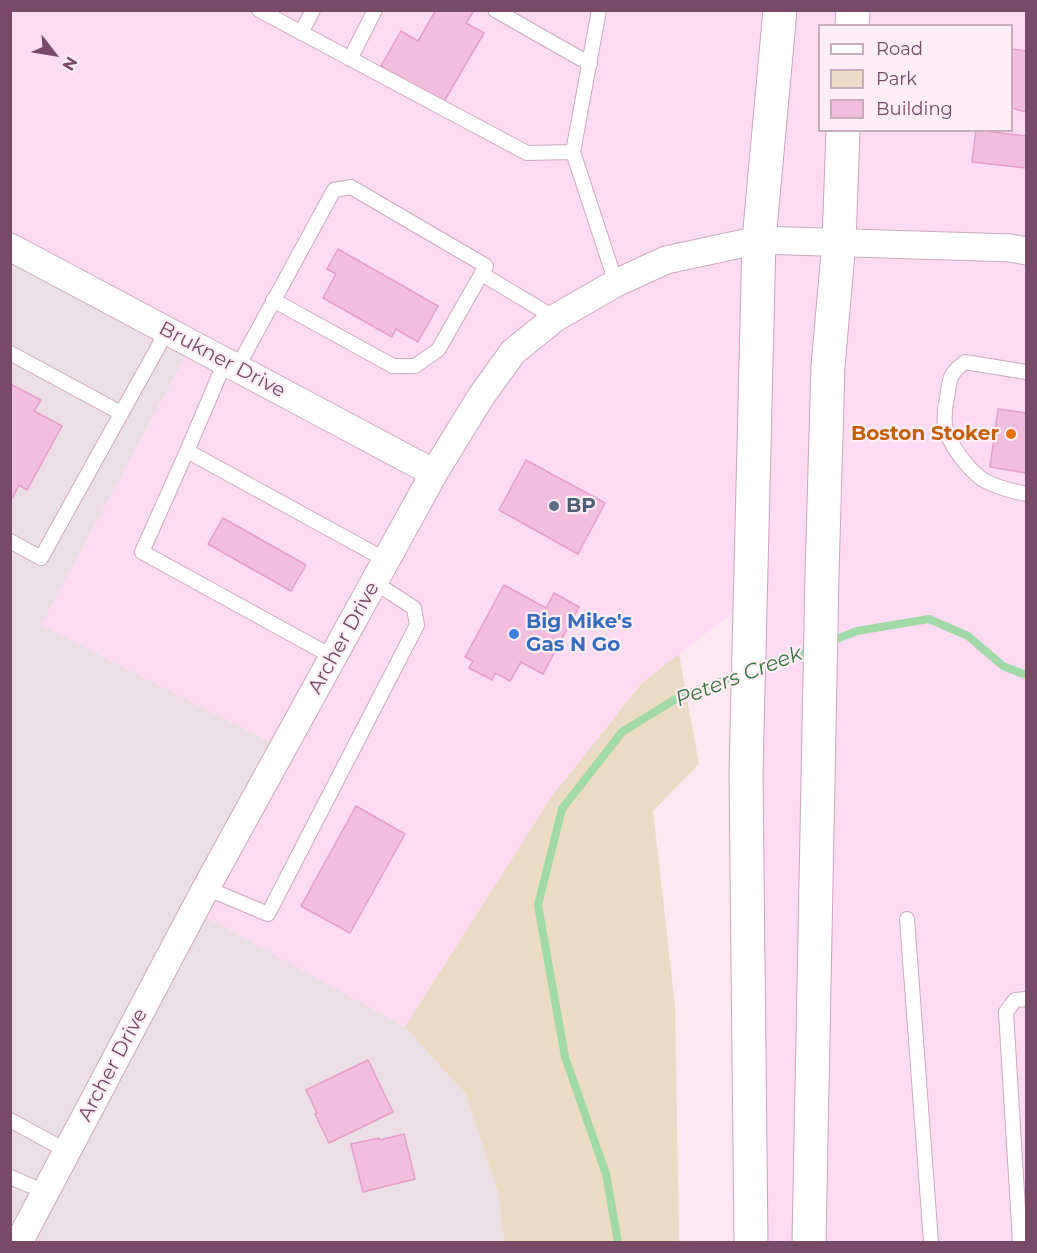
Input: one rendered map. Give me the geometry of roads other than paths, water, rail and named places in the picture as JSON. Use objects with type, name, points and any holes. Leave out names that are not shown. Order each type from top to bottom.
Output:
[{"type":"main road","points":[[751,1242],[746,773],[759,240],[780,10]]},
{"type":"main road","points":[[809,1242],[828,366],[839,242],[843,132]]},
{"type":"street","name":"Archer Drive","points":[[19,1242],[206,888],[434,473],[480,398],[513,352],[555,318],[616,283],[666,260],[759,240],[1011,248],[1026,251]]},
{"type":"street","name":"Brukner Drive","points":[[10,247],[434,473]]},
{"type":"lane","points":[[259,10],[527,153],[573,152]]},
{"type":"lane","points":[[301,33],[313,10]]},
{"type":"lane","points":[[350,59],[375,10]]},
{"type":"lane","points":[[495,10],[590,64]]},
{"type":"lane","points":[[599,10],[573,152],[616,283]]},
{"type":"lane","points":[[273,300],[393,366],[415,366],[438,350],[486,266],[351,187],[334,190],[273,300],[231,365],[187,451],[142,552],[333,657]]},
{"type":"lane","points":[[482,274],[555,318]]},
{"type":"lane","points":[[10,541],[41,558],[167,331]]},
{"type":"lane","points":[[10,353],[121,413]]},
{"type":"lane","points":[[1026,372],[965,363],[954,371],[949,380],[945,427],[951,443],[982,479],[1008,490],[1026,494]]},
{"type":"lane","points":[[187,451],[380,571],[414,608],[417,625],[267,914],[206,888]]},
{"type":"lane","points":[[907,919],[931,1242]]},
{"type":"lane","points":[[1020,1242],[1006,1012],[1015,1000],[1026,999]]},
{"type":"lane","points":[[10,1120],[67,1151]]},
{"type":"lane","points":[[10,1177],[45,1192]]},
{"type":"waterway","name":"Peters Creek","points":[[829,642],[857,631],[929,619],[968,636],[1003,666],[1026,675]]},
{"type":"waterway","name":"Peters Creek","points":[[756,669],[812,648]]},
{"type":"waterway","name":"Peters Creek","points":[[618,1242],[606,1174],[565,1057],[538,905],[562,809],[622,732],[679,697],[741,674]]},
{"type":"place","name":"Boston Stoker","points":[[1011,434]]},
{"type":"place","name":"BP","points":[[554,506]]},
{"type":"place","name":"Big Mike's Gas N Go","points":[[514,634]]}]
